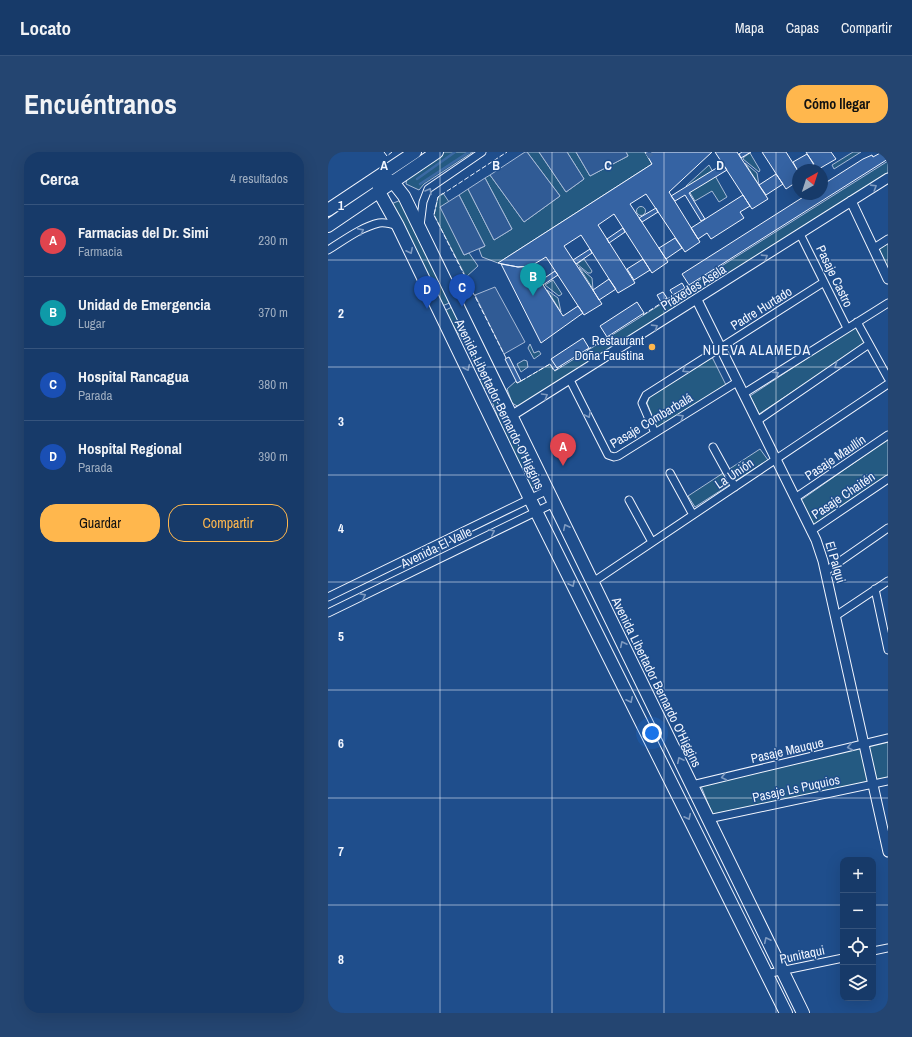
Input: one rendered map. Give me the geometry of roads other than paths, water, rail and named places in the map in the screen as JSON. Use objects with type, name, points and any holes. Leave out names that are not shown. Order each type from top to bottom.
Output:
[{"type":"main road","points":[[328,210],[416,152]]},
{"type":"main road","points":[[328,226],[437,152]]},
{"type":"main road","points":[[379,192],[380,176]]},
{"type":"main road","name":"Avenida Libertador Bernardo O'Higgins","points":[[380,176],[393,182],[404,196],[803,1013]]},
{"type":"main road","name":"Avenida Libertador Bernardo O'Higgins","points":[[379,192],[398,226],[530,499],[786,1013]]},
{"type":"main road","points":[[773,987],[784,976]]},
{"type":"street","points":[[420,228],[423,202],[428,189],[482,152]]},
{"type":"street","name":"Práxedes Asela","points":[[512,416],[888,178]]},
{"type":"street","points":[[851,202],[888,279]]},
{"type":"street","points":[[328,250],[376,224],[386,223],[398,226]]},
{"type":"street","name":"Pasaje Castro","points":[[800,234],[847,328]]},
{"type":"street","points":[[874,248],[888,240]]},
{"type":"street","name":"Padre Hurtado","points":[[655,433],[642,404],[643,398],[824,282]]},
{"type":"street","name":"El Palqui","points":[[697,300],[811,531],[826,571],[887,841],[888,852]]},
{"type":"street","points":[[743,394],[888,303]]},
{"type":"street","name":"Pasaje Castro","points":[[857,322],[888,378]]},
{"type":"street","points":[[757,421],[869,344]]},
{"type":"street","name":"Pasaje Combarbalá","points":[[570,380],[610,457],[618,456],[737,382]]},
{"type":"street","name":"La Unión","points":[[593,582],[888,384]]},
{"type":"street","name":"Pasaje Maullín","points":[[795,498],[888,435]]},
{"type":"street","points":[[713,448],[735,487]]},
{"type":"street","points":[[670,473],[693,515]]},
{"type":"street","name":"Pasaje Chaitén","points":[[811,531],[888,479]]},
{"type":"street","name":"Avenida El Valle","points":[[328,597],[548,490]]},
{"type":"street","points":[[629,500],[652,542]]},
{"type":"street","name":"Avenida El Valle","points":[[328,613],[554,503]]},
{"type":"street","points":[[826,571],[888,528]]},
{"type":"street","points":[[837,615],[888,581]]},
{"type":"street","points":[[875,589],[885,620],[888,650]]},
{"type":"street","name":"Pasaje Mauque","points":[[692,785],[888,738]]},
{"type":"street","name":"Pasaje Ls Puquios","points":[[708,819],[888,781]]},
{"type":"street","points":[[876,950],[888,948]]},
{"type":"street","name":"Punitaqui","points":[[766,974],[784,976],[840,959]]},
{"type":"waterway","points":[[417,179],[455,152]]},
{"type":"waterway","points":[[420,184],[469,152]]},
{"type":"tunnel","points":[[647,156],[653,152]]},
{"type":"place","name":"Unidad de Emergencia","points":[[533,296]]},
{"type":"place","name":"Hospital Rancagua","points":[[462,307]]},
{"type":"place","name":"Hospital Regional","points":[[427,309]]},
{"type":"place","name":"Restaurant Doña Faustina","points":[[652,347]]},
{"type":"place","name":"Farmacias del Dr. Simi","points":[[563,466]]},
{"type":"district","name":"NUEVA ALAMEDA","points":[[757,350]]}]
